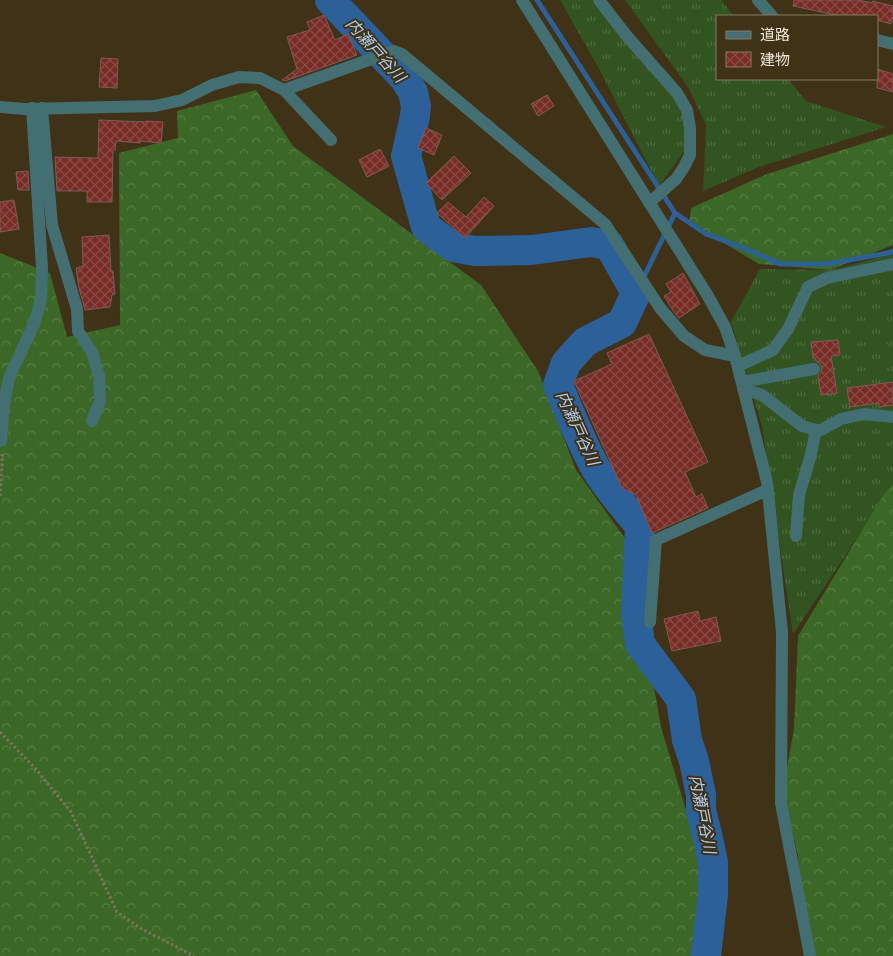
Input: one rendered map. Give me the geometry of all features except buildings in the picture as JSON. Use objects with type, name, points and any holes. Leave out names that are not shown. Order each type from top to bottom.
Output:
[{"type":"street","points":[[522,0],[652,200],[659,218],[726,327],[766,482],[782,632],[781,803],[810,956]]},
{"type":"street","points":[[599,0],[626,35],[677,93],[687,110],[690,128],[690,155],[676,179],[652,200]]},
{"type":"street","points":[[758,0],[771,15]]},
{"type":"street","points":[[878,40],[893,44]]},
{"type":"street","points":[[284,90],[394,51],[402,54],[605,224],[660,308],[684,336],[705,350],[736,361],[773,350],[788,329],[808,287],[827,278],[893,264]]},
{"type":"street","points":[[0,107],[155,106],[182,100],[212,86],[239,77],[260,78],[284,90],[331,140]]},
{"type":"street","points":[[37,108],[52,225],[77,309],[78,331],[92,352],[99,376],[100,401],[92,421]]},
{"type":"street","points":[[1,441],[4,405],[9,378],[34,324],[41,300],[42,268],[37,108]]},
{"type":"street","points":[[742,386],[814,369]]},
{"type":"street","points":[[742,386],[762,395],[802,426],[816,430],[821,430],[841,419],[864,414],[893,417]]},
{"type":"street","points":[[796,536],[799,495],[816,430]]},
{"type":"street","points":[[650,622],[656,540],[767,490]]},
{"type":"path","points":[[0,496],[1,441]]},
{"type":"path","points":[[0,732],[35,768],[71,812],[117,912],[140,928],[194,956]]},
{"type":"green space","points":[[560,0],[600,0],[687,110],[685,150],[659,186],[598,67]]},
{"type":"green space","points":[[625,0],[721,0],[733,15],[716,15],[716,80],[789,80],[806,101],[886,127],[759,167],[703,191],[706,125],[688,87]]},
{"type":"green space","points":[[256,90],[293,146],[481,285],[538,371],[576,470],[629,544],[661,727],[706,877],[704,956],[0,956],[0,253],[50,273],[67,337],[120,325],[119,153],[178,138],[177,111]]},
{"type":"green space","points":[[893,134],[893,245],[830,270],[759,264],[689,225],[691,208],[767,174]]},
{"type":"green space","points":[[893,254],[893,496],[861,532],[793,634],[762,426],[731,322],[760,269],[830,270]]},
{"type":"green space","points":[[893,485],[893,956],[804,956],[798,856],[783,790],[794,729],[798,636],[884,494]]},
{"type":"waterway","name":"内瀬戸谷川","points":[[330,0],[404,78],[413,92],[416,106],[415,116],[406,156],[426,227],[453,247],[475,251],[532,250],[591,242],[609,245],[636,293],[622,323],[585,342],[566,363],[558,385],[596,469],[611,491],[640,526],[636,614],[640,644],[681,699],[687,740],[694,761],[701,795],[701,810],[713,862],[713,895],[706,956]]},
{"type":"waterway","points":[[537,0],[675,213]]},
{"type":"waterway","points":[[636,293],[675,213],[706,234],[780,264],[827,264],[893,251]]}]
